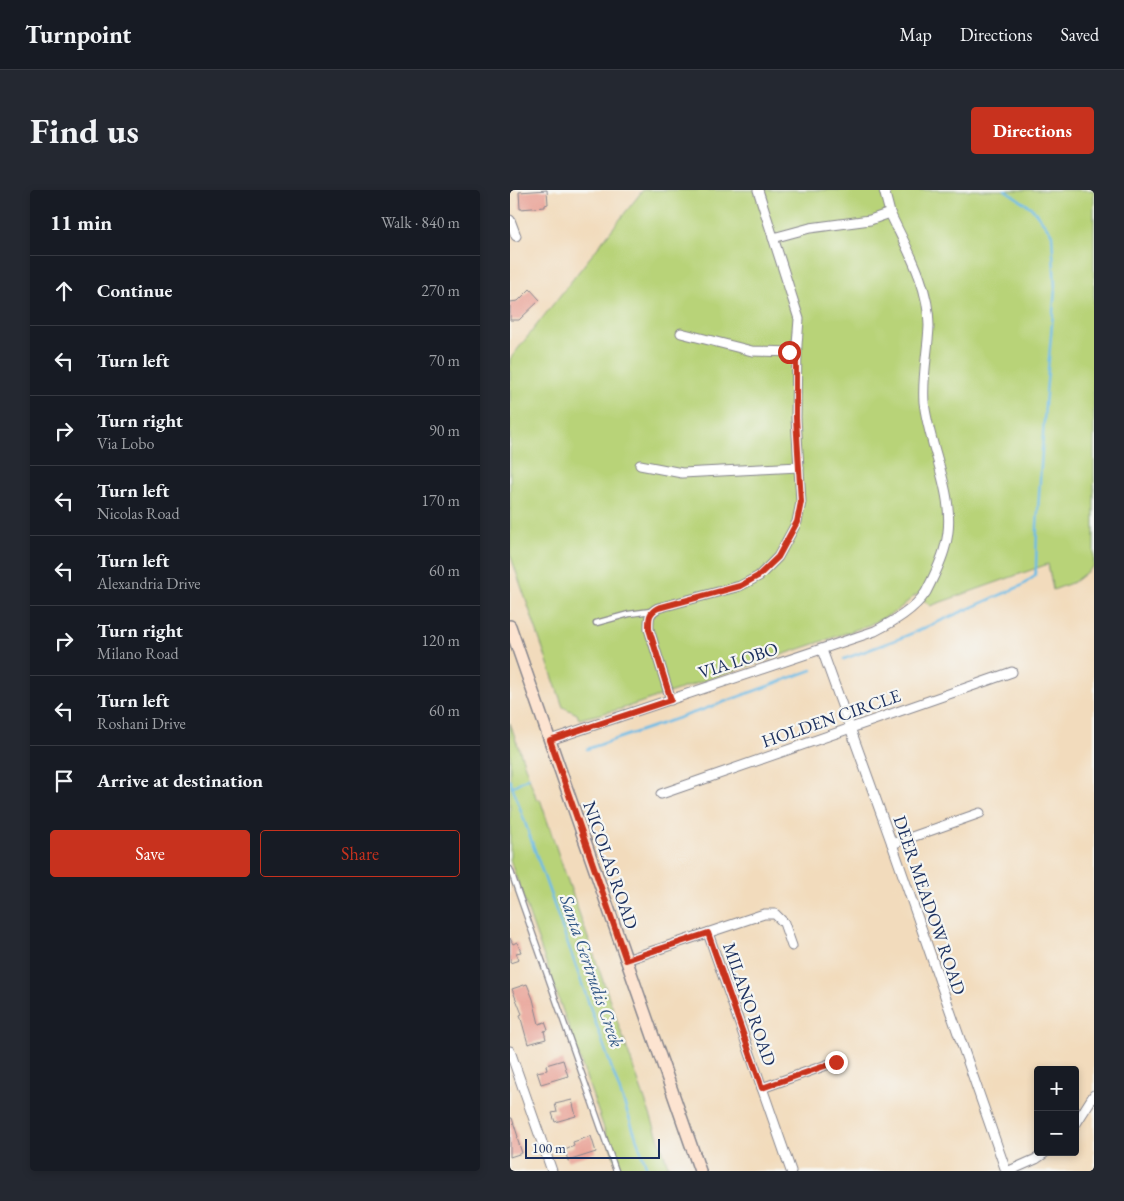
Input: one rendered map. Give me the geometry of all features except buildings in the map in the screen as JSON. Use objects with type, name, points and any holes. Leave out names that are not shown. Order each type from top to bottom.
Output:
[{"type":"main road","name":"NICOLAS ROAD","points":[[510,626],[700,1171]]},
{"type":"street","points":[[671,700],[649,629],[649,619],[652,611],[740,586],[758,576],[778,557],[797,522],[801,502],[796,418],[798,319],[758,190]]},
{"type":"street","name":"VIA LOBO","points":[[550,740],[876,632],[911,609],[923,598],[946,547],[949,526],[948,502],[928,425],[924,400],[929,326],[927,301],[921,280],[890,213],[884,190]]},
{"type":"street","points":[[773,238],[810,228],[870,220],[890,213]]},
{"type":"street","points":[[510,220],[516,236]]},
{"type":"street","points":[[682,333],[752,351],[796,352]]},
{"type":"street","points":[[640,465],[682,473],[799,467]]},
{"type":"street","name":"DEER MEADOW ROAD","points":[[822,650],[1008,1171]]},
{"type":"street","name":"HOLDEN CIRCLE","points":[[661,794],[1012,672]]},
{"type":"street","points":[[892,844],[980,813]]},
{"type":"street","points":[[626,960],[764,914],[774,914],[784,923],[792,946]]},
{"type":"street","name":"MILANO ROAD","points":[[708,933],[791,1171]]},
{"type":"street","points":[[510,1051],[552,1171]]},
{"type":"street","points":[[762,1088],[836,1062]]},
{"type":"street","points":[[1079,1119],[1094,1095]]},
{"type":"street","points":[[1008,1171],[1040,1156]]},
{"type":"lane","points":[[596,623],[652,611]]},
{"type":"lane","points":[[510,869],[616,1171]]},
{"type":"green space","points":[[643,190],[1094,190],[1094,566],[1074,582],[1053,590],[1048,564],[930,606],[917,594],[895,612],[869,625],[621,709],[579,719],[577,714],[563,707],[510,554],[510,359]]},
{"type":"green space","points":[[510,723],[537,800],[540,799],[670,1171],[619,1171],[510,860]]},
{"type":"waterway","points":[[844,659],[901,638],[1021,586],[1035,576],[1045,405],[1055,289],[1052,234],[1032,208],[1005,190]]},
{"type":"waterway","points":[[587,749],[812,670]]},
{"type":"waterway","points":[[512,787],[529,777]]},
{"type":"waterway","name":"Santa Gertrudis Creek","points":[[510,780],[648,1171]]},
{"type":"route","points":[[789,352],[796,352],[796,418],[801,502],[797,522],[778,557],[758,576],[740,586],[652,611],[649,619],[649,629],[671,700],[550,740],[626,960],[708,933],[762,1088],[836,1062]]}]
